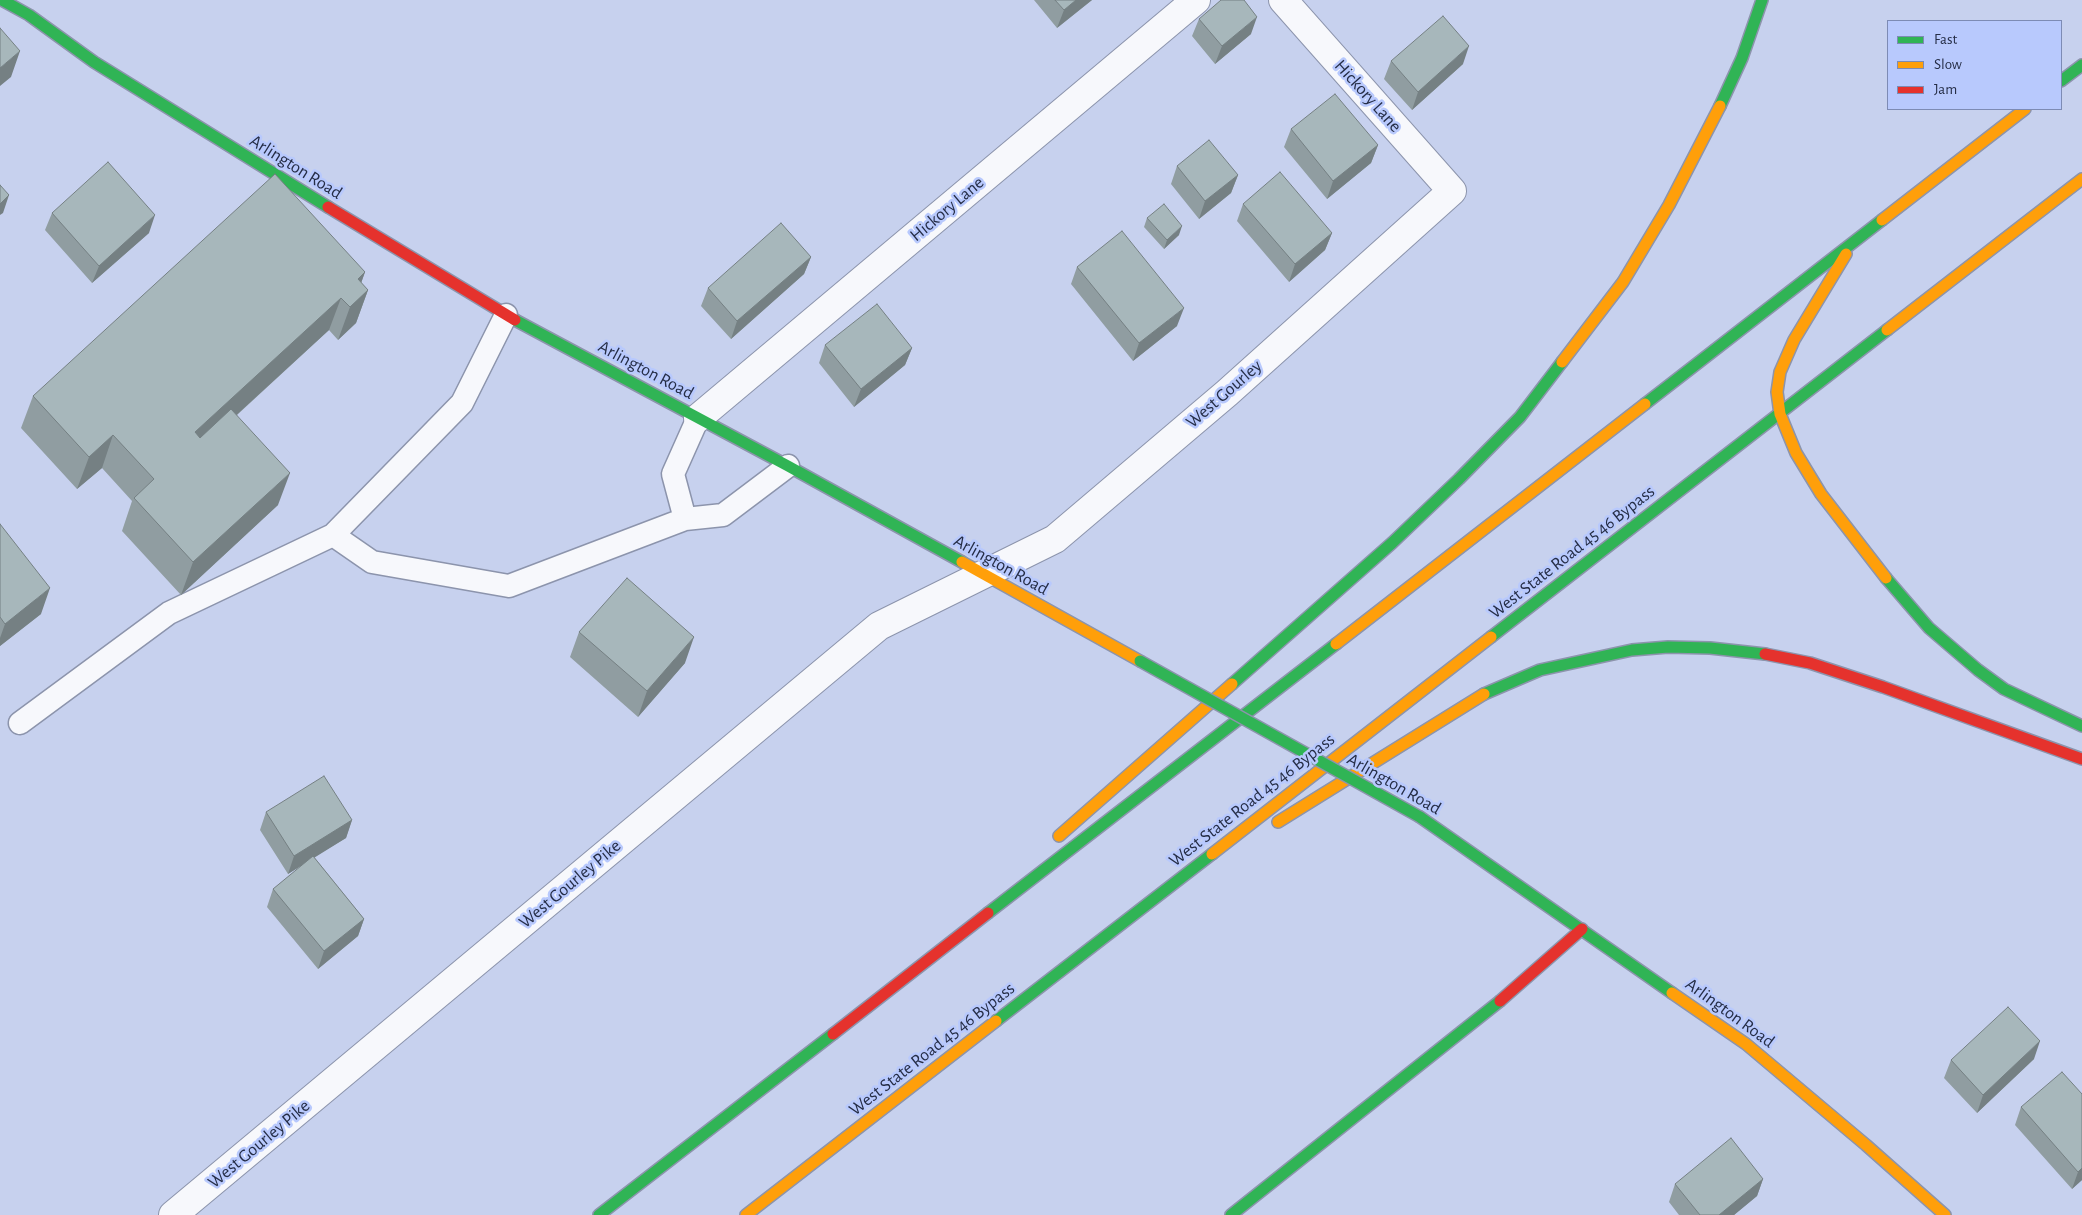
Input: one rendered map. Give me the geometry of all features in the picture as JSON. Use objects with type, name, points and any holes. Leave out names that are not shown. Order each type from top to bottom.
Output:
[{"type":"main road","name":"Arlington Road","points":[[2,0],[29,15],[94,62],[307,195],[506,315],[788,466],[1420,817],[1746,1044],[1858,1138],[1945,1215]]},
{"type":"main road","points":[[1051,844],[1392,543],[1520,417],[1623,282],[1669,205],[1711,127],[1742,58],[1762,0]]},
{"type":"main road","points":[[2062,80],[2082,65]]},
{"type":"main road","points":[[599,1215],[2024,110]]},
{"type":"main road","name":"West State Road 45 46 Bypass","points":[[746,1215],[2082,179]]},
{"type":"main road","points":[[1853,242],[1794,340],[1780,372],[1777,392],[1780,414],[1796,453],[1820,494],[1892,585],[1929,628],[1978,670],[2004,689],[2082,726]]},
{"type":"main road","points":[[1272,826],[1483,695],[1540,670],[1632,650],[1668,647],[1753,652],[1810,663],[1883,687],[2082,759]]},
{"type":"main road","points":[[1147,904],[1247,841]]},
{"type":"main road","points":[[858,1014],[999,889]]},
{"type":"main road","points":[[1231,1215],[1497,1003],[1582,929]]},
{"type":"street","name":"Hickory Lane","points":[[698,418],[1196,0]]},
{"type":"street","name":"Hickory Lane","points":[[1283,0],[1452,191]]},
{"type":"street","name":"West Gourley","points":[[980,574],[1055,539],[1226,393],[1452,191]]},
{"type":"street","name":"West Gourley Pike","points":[[174,1215],[879,626],[980,574]]},
{"type":"lane","points":[[20,723],[169,613],[332,535],[462,403],[506,315]]},
{"type":"lane","points":[[685,519],[673,474],[698,418]]},
{"type":"lane","points":[[332,535],[372,562],[509,586],[685,519],[723,515],[788,466]]},
{"type":"building","points":[[1055,0],[1076,0],[1064,10]]},
{"type":"building","points":[[1221,0],[1244,0],[1257,17],[1222,46],[1199,19]]},
{"type":"building","points":[[1443,16],[1469,46],[1418,92],[1391,61]]},
{"type":"building","points":[[0,28],[20,51],[0,68]]},
{"type":"building","points":[[1335,94],[1378,145],[1333,181],[1291,129]]},
{"type":"building","points":[[1209,140],[1238,175],[1205,201],[1177,166]]},
{"type":"building","points":[[108,162],[155,215],[99,266],[52,213]]},
{"type":"building","points":[[1280,172],[1332,233],[1295,264],[1243,204]]},
{"type":"building","points":[[275,174],[365,272],[358,279],[368,290],[350,307],[341,298],[195,432],[200,438],[231,409],[290,473],[193,562],[134,498],[154,479],[113,435],[89,457],[33,396]]},
{"type":"building","points":[[0,185],[9,195],[0,204]]},
{"type":"building","points":[[1164,204],[1182,226],[1167,240],[1147,218]]},
{"type":"building","points":[[781,223],[811,257],[737,321],[708,288]]},
{"type":"building","points":[[1122,231],[1184,308],[1139,343],[1077,267]]},
{"type":"building","points":[[877,304],[912,348],[861,389],[825,345]]},
{"type":"building","points":[[0,524],[50,588],[5,624],[0,617]]},
{"type":"building","points":[[627,578],[694,637],[647,691],[579,632]]},
{"type":"building","points":[[324,776],[352,820],[294,856],[266,812]]},
{"type":"building","points":[[313,856],[364,919],[324,951],[273,889]]},
{"type":"building","points":[[2008,1007],[2040,1041],[1983,1095],[1951,1060]]},
{"type":"building","points":[[2062,1072],[2082,1094],[2082,1168],[2078,1172],[2021,1107]]},
{"type":"building","points":[[1731,1138],[1763,1179],[1719,1215],[1700,1215],[1675,1184]]},
{"type":"traffic: fast","points":[[2,0],[29,15],[94,62],[328,207]]},
{"type":"traffic: fast","points":[[1720,106],[1742,58],[1762,0]]},
{"type":"traffic: fast","points":[[2062,80],[2082,65]]},
{"type":"traffic: fast","points":[[1645,404],[1882,220]]},
{"type":"traffic: fast","points":[[515,320],[788,466],[962,562]]},
{"type":"traffic: fast","points":[[1491,637],[1887,330]]},
{"type":"traffic: fast","points":[[1232,684],[1392,543],[1459,479],[1520,417],[1562,362]]},
{"type":"traffic: fast","points":[[1886,578],[1929,628],[1978,670],[2004,689],[2082,726]]},
{"type":"traffic: fast","points":[[988,913],[1336,644]]},
{"type":"traffic: fast","points":[[1484,694],[1540,670],[1632,650],[1668,647],[1710,648],[1765,654]]},
{"type":"traffic: fast","points":[[1140,661],[1420,817]]},
{"type":"traffic: fast","points":[[1420,817],[1672,993]]},
{"type":"traffic: fast","points":[[996,1021],[1212,854]]},
{"type":"traffic: fast","points":[[1231,1215],[1500,1001]]},
{"type":"traffic: fast","points":[[599,1215],[833,1034]]},
{"type":"traffic: slow","points":[[1562,362],[1623,282],[1669,205],[1720,106]]},
{"type":"traffic: slow","points":[[1882,220],[2024,110]]},
{"type":"traffic: slow","points":[[1887,330],[2082,179]]},
{"type":"traffic: slow","points":[[1846,254],[1794,340],[1780,372],[1777,392],[1780,414],[1796,453],[1821,494],[1886,578]]},
{"type":"traffic: slow","points":[[1336,644],[1645,404]]},
{"type":"traffic: slow","points":[[962,562],[1140,661]]},
{"type":"traffic: slow","points":[[1212,854],[1491,637]]},
{"type":"traffic: slow","points":[[1059,836],[1232,684]]},
{"type":"traffic: slow","points":[[1278,822],[1484,694]]},
{"type":"traffic: slow","points":[[1672,993],[1746,1044],[1866,1145],[1945,1215]]},
{"type":"traffic: slow","points":[[746,1215],[996,1021]]},
{"type":"traffic: jam","points":[[328,207],[515,320]]},
{"type":"traffic: jam","points":[[1765,654],[1810,663],[1883,687],[2082,759]]},
{"type":"traffic: jam","points":[[833,1034],[988,913]]},
{"type":"traffic: jam","points":[[1500,1001],[1582,929]]}]
